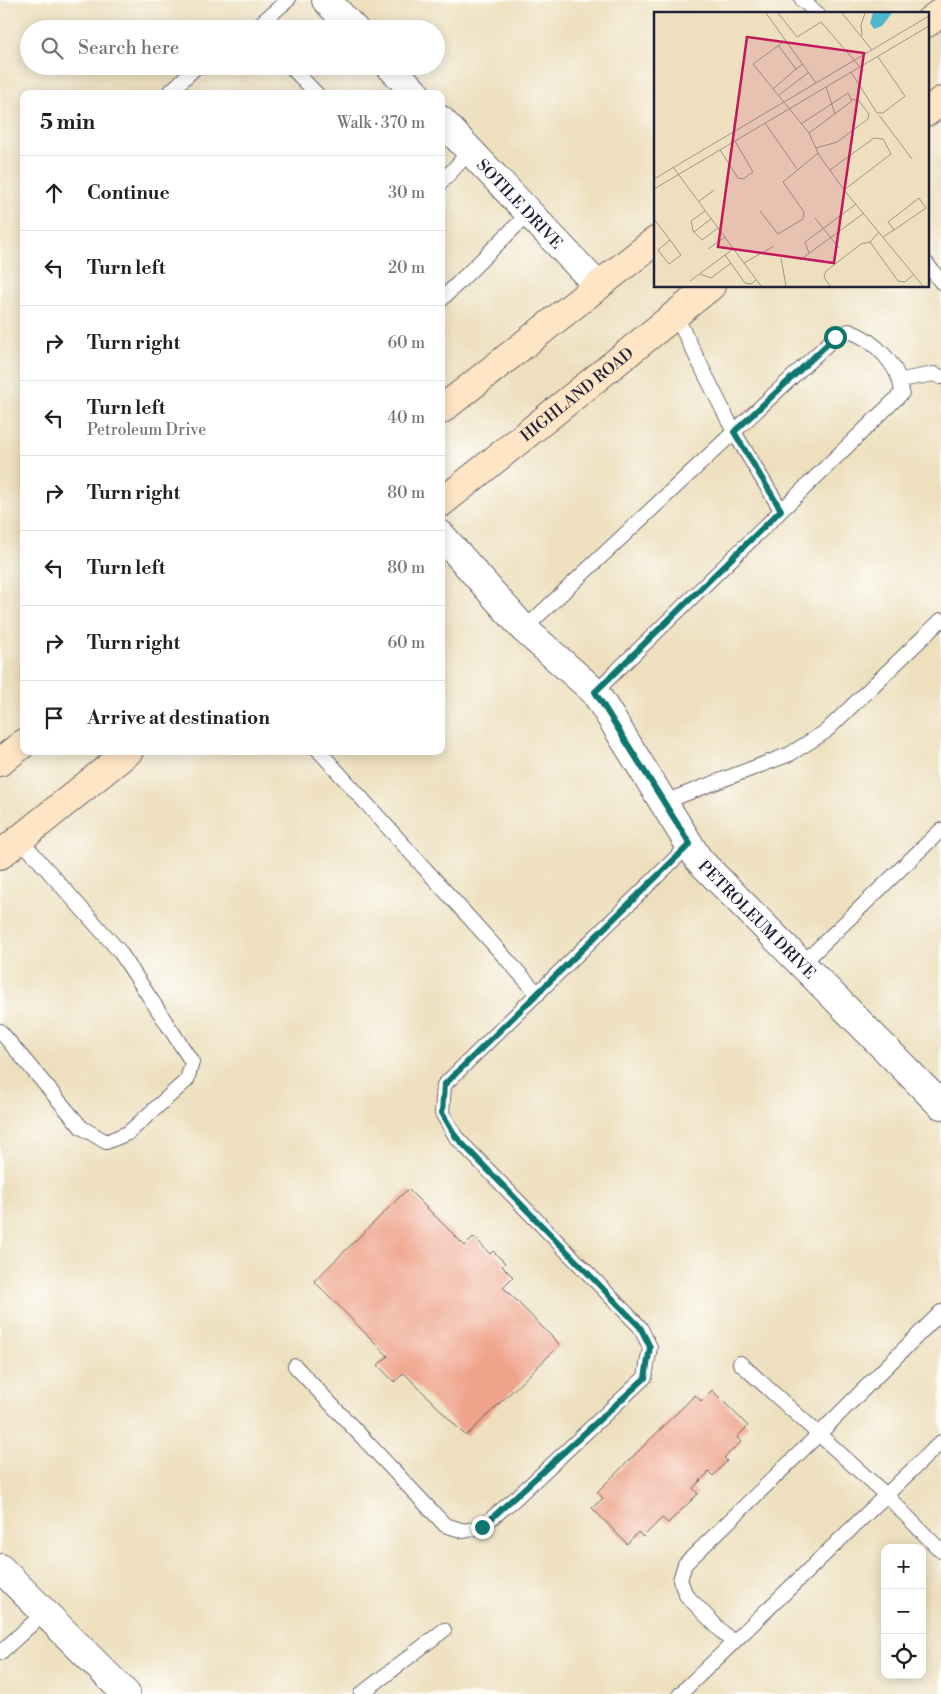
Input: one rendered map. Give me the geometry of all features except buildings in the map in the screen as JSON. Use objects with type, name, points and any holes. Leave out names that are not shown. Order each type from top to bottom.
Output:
[{"type":"main road","points":[[928,22],[941,12]]},
{"type":"main road","points":[[928,111],[941,101]]},
{"type":"main road","points":[[445,407],[654,242]]},
{"type":"main road","name":"HIGHLAND ROAD","points":[[445,500],[708,288]]},
{"type":"main road","points":[[0,762],[20,746]]},
{"type":"main road","points":[[10,847],[124,755]]},
{"type":"street","points":[[326,0],[345,20]]},
{"type":"street","points":[[398,75],[412,90]]},
{"type":"street","name":"SOTILE DRIVE","points":[[445,124],[598,286]]},
{"type":"street","name":"PETROLEUM DRIVE","points":[[445,540],[524,630],[595,692],[700,860],[940,1102]]},
{"type":"street","points":[[0,1568],[125,1694]]},
{"type":"lane","points":[[265,20],[288,0]]},
{"type":"lane","points":[[802,0],[816,12]]},
{"type":"lane","points":[[172,90],[188,75]]},
{"type":"lane","points":[[299,75],[313,90]]},
{"type":"lane","points":[[445,179],[470,151]]},
{"type":"lane","points":[[445,296],[529,213]]},
{"type":"lane","points":[[928,265],[941,282]]},
{"type":"lane","points":[[675,314],[734,432],[781,510]]},
{"type":"lane","points":[[524,630],[835,337],[849,331],[862,335],[896,368],[901,380],[902,393],[595,692]]},
{"type":"lane","points":[[901,380],[934,374],[941,377]]},
{"type":"lane","points":[[664,802],[790,754],[825,732],[941,620]]},
{"type":"lane","points":[[323,755],[538,994]]},
{"type":"lane","points":[[802,964],[941,830]]},
{"type":"lane","points":[[295,1366],[445,1525],[464,1532],[482,1527],[645,1378],[650,1347],[640,1327],[456,1137],[442,1113],[444,1085],[690,844]]},
{"type":"lane","points":[[0,1031],[81,1127],[106,1142],[128,1133],[187,1080],[192,1062],[120,952],[10,847]]},
{"type":"lane","points":[[733,1643],[686,1595],[680,1580],[685,1564],[941,1312]]},
{"type":"lane","points":[[740,1363],[886,1495],[941,1551]]},
{"type":"lane","points":[[680,1694],[941,1442]]},
{"type":"lane","points":[[0,1653],[45,1612]]},
{"type":"lane","points":[[361,1694],[444,1630]]},
{"type":"route","points":[[482,1527],[516,1498],[645,1378],[650,1347],[640,1327],[456,1137],[442,1113],[444,1085],[690,844],[595,692],[781,510],[734,432],[835,337]]}]
